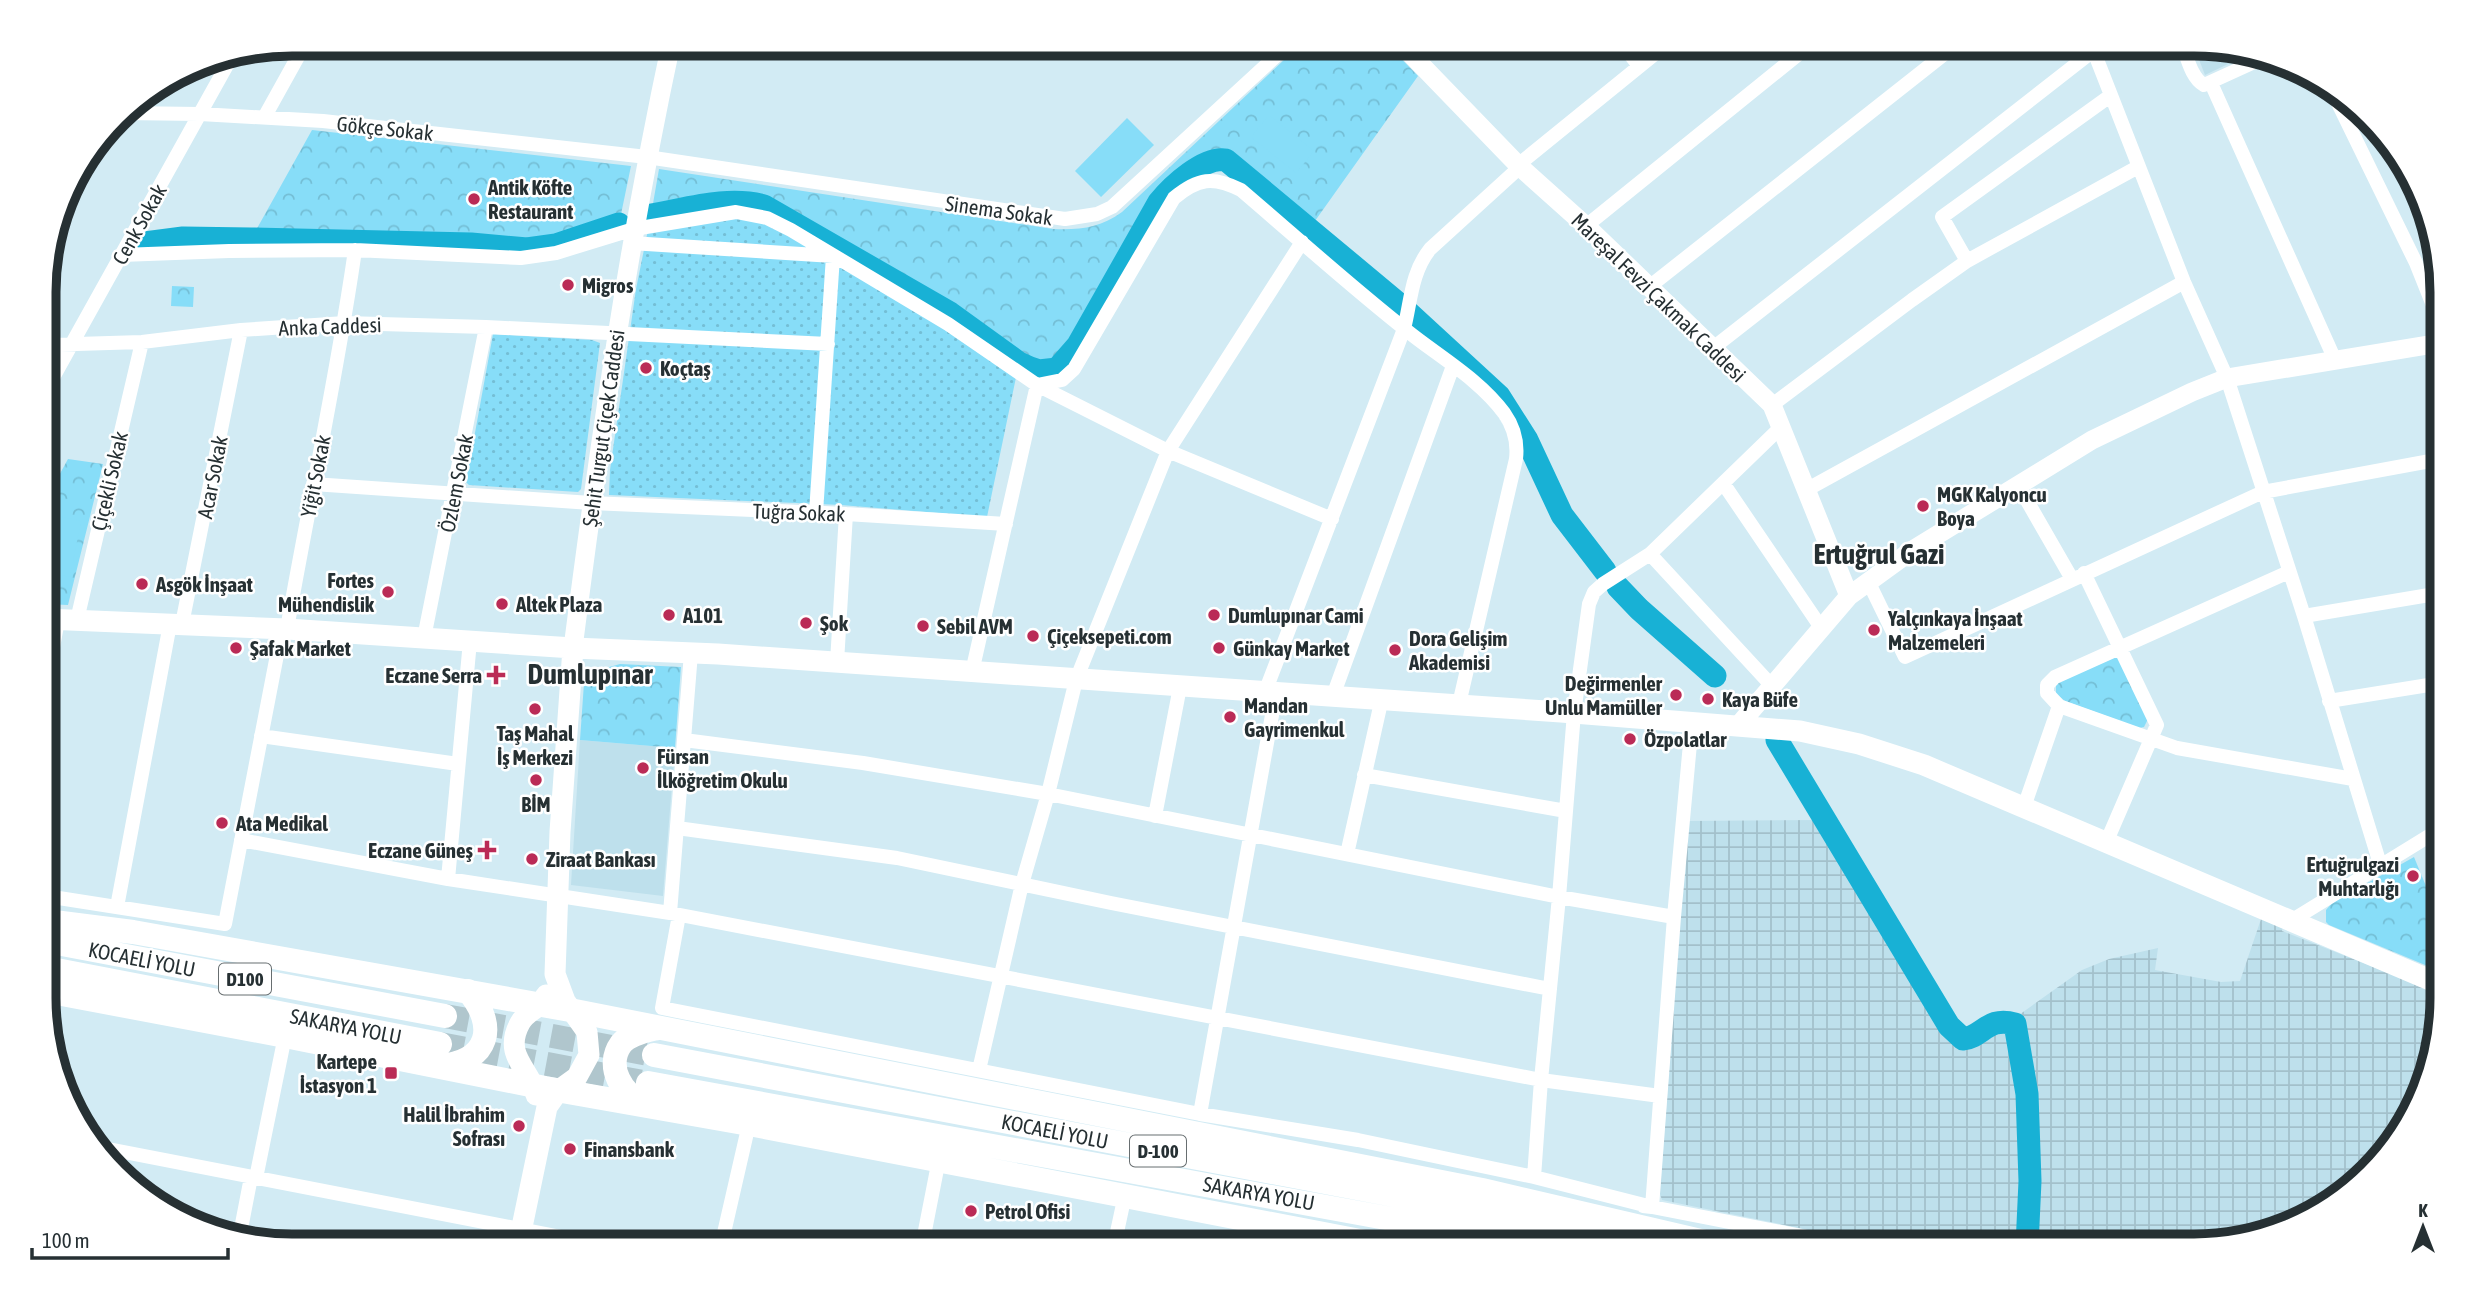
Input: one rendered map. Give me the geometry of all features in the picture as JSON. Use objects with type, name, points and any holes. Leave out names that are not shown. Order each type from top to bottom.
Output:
[{"type":"highway","points":[[56,918],[570,1010],[1501,1194],[1668,1233]]},
{"type":"highway","points":[[56,922],[134,932]]},
{"type":"highway","name":"KOCAELİ YOLU","points":[[56,943],[445,1016]]},
{"type":"highway","name":"SAKARYA YOLU","points":[[56,970],[440,1055]]},
{"type":"highway","points":[[440,1055],[457,1064],[468,1059],[480,1047],[484,1038],[481,1006],[468,991]]},
{"type":"highway","points":[[56,992],[285,1036],[440,1055],[543,1101],[599,1098],[1322,1233]]},
{"type":"highway","points":[[657,1028],[638,1033],[621,1044],[616,1054],[615,1071],[618,1081],[631,1097],[661,1109]]},
{"type":"highway","name":"KOCAELİ YOLU","points":[[654,1055],[1596,1233]]},
{"type":"highway","name":"SAKARYA YOLU","points":[[648,1083],[1474,1233]]},
{"type":"main road","points":[[60,620],[285,629],[837,662],[1180,687],[1382,698],[1800,731],[1859,744],[1924,765],[2430,980]]},
{"type":"main road","points":[[543,1101],[518,1062],[514,1042],[521,1021],[528,1013],[542,1005],[555,974],[573,648]]},
{"type":"main road","points":[[516,1234],[543,1101],[577,1077],[589,1055],[587,1032],[570,1010],[555,974]]},
{"type":"street","name":"Sinema Sokak","points":[[647,158],[1043,217],[1083,217],[1097,214],[1118,201],[1275,56]]},
{"type":"street","name":"Mareşal Fevzi Çakmak Caddesi","points":[[1413,56],[1519,166],[1586,226],[1772,405],[1850,596]]},
{"type":"street","points":[[1631,56],[1639,66]]},
{"type":"street","points":[[1200,1114],[1251,835],[1270,692],[1404,329],[1420,261],[1519,166],[1651,56]]},
{"type":"street","points":[[1586,226],[1796,56]]},
{"type":"street","points":[[1649,286],[1942,56]]},
{"type":"street","points":[[1713,348],[2081,56]]},
{"type":"street","points":[[2095,56],[2185,282],[2227,378],[2380,864]]},
{"type":"street","points":[[2187,56],[2199,82],[2204,85],[2252,63]]},
{"type":"street","points":[[265,116],[298,57]]},
{"type":"street","name":"Şehit Turgut Çiçek Caddesi","points":[[573,648],[616,333],[632,236],[668,57]]},
{"type":"street","name":"Cenk Sokak","points":[[57,370],[226,66]]},
{"type":"street","points":[[2211,83],[2335,360]]},
{"type":"street","points":[[1967,261],[1942,217],[2110,96]]},
{"type":"street","points":[[2340,107],[2416,263],[2430,298]]},
{"type":"street","name":"Gökçe Sokak","points":[[139,113],[265,116],[323,121],[647,158]]},
{"type":"street","points":[[1772,405],[1967,261],[2138,167]]},
{"type":"street","points":[[1037,385],[1062,380],[1074,369],[1174,198],[1189,185],[1205,181],[1224,181],[1241,190],[1404,329],[1488,395],[1505,414],[1513,430],[1517,450],[1459,704]]},
{"type":"street","points":[[121,255],[355,250],[538,257],[715,214],[751,213],[779,224],[948,324],[1037,385],[1168,451],[1332,519]]},
{"type":"street","points":[[632,236],[833,256]]},
{"type":"street","points":[[979,1070],[1023,884],[1076,680],[1168,451],[1302,242]]},
{"type":"street","name":"Yiğit Sokak","points":[[117,907],[225,924],[345,323],[355,250]]},
{"type":"street","points":[[816,513],[833,256]]},
{"type":"street","points":[[1806,490],[2185,282]]},
{"type":"street","name":"Anka Caddesi","points":[[57,345],[142,342],[242,330],[345,323],[486,327],[828,344]]},
{"type":"street","name":"Özlem Sokak","points":[[424,638],[486,327]]},
{"type":"street","name":"Acar Sokak","points":[[117,907],[176,624],[242,330]]},
{"type":"street","name":"Çiçekli Sokak","points":[[60,620],[142,342]]},
{"type":"street","points":[[1738,726],[1850,596],[1868,581],[2092,440],[2227,378],[2430,344]]},
{"type":"street","points":[[1334,696],[1454,366]]},
{"type":"street","points":[[972,672],[1037,385]]},
{"type":"street","points":[[1534,1177],[1574,713],[1585,620],[1594,592],[1650,554],[1780,427]]},
{"type":"street","points":[[1868,581],[1905,657],[2263,492],[2430,461]]},
{"type":"street","name":"Tuğra Sokak","points":[[313,484],[591,503],[1006,524]]},
{"type":"street","points":[[1723,484],[1822,629]]},
{"type":"street","points":[[2018,485],[2121,647],[2157,722],[2106,843]]},
{"type":"street","points":[[837,662],[846,514]]},
{"type":"street","points":[[1650,554],[1772,687]]},
{"type":"street","points":[[2289,572],[2050,680],[2047,694],[2059,706],[2177,748],[2353,779]]},
{"type":"street","points":[[2304,617],[2430,595]]},
{"type":"street","points":[[448,879],[470,641]]},
{"type":"street","points":[[691,653],[677,828],[674,914],[662,1008],[1200,1114],[1358,1140],[1534,1177],[1652,1207],[1787,1233]]},
{"type":"street","points":[[2329,701],[2430,685]]},
{"type":"street","points":[[1155,816],[1180,687]]},
{"type":"street","points":[[1347,854],[1382,698]]},
{"type":"street","points":[[2024,807],[2059,706]]},
{"type":"street","points":[[1652,1207],[1692,722]]},
{"type":"street","points":[[261,736],[458,764]]},
{"type":"street","points":[[684,740],[863,763],[1048,794],[1559,897],[1674,917]]},
{"type":"street","points":[[1364,775],[1566,811]]},
{"type":"street","points":[[677,828],[897,858],[1111,904],[1550,989]]},
{"type":"street","points":[[2289,922],[2430,835]]},
{"type":"street","points":[[242,840],[448,879],[674,914],[1541,1080],[1660,1096]]},
{"type":"street","points":[[56,898],[117,907]]},
{"type":"street","points":[[241,1228],[285,1036]]},
{"type":"street","points":[[724,1234],[749,1124]]},
{"type":"street","points":[[111,1149],[253,1177],[501,1234]]},
{"type":"street","points":[[924,1234],[939,1160]]},
{"type":"street","points":[[1413,1233],[1426,1167]]},
{"type":"street","points":[[1501,1194],[1652,1207]]},
{"type":"street","points":[[1117,1234],[1125,1195]]},
{"type":"shaded area","points":[[2198,56],[2236,60],[2205,75]]},
{"type":"shaded area","points":[[580,740],[675,748],[663,896],[571,885]]},
{"type":"shaded area","points":[[1820,820],[1954,1038],[1969,1043],[1993,1026],[2012,1026],[2025,1096],[2028,1181],[2026,1233],[1824,1233],[1662,1200],[1660,1194],[1687,821]]},
{"type":"shaded area","points":[[2261,919],[2283,926],[2282,931],[2430,989],[2425,1044],[2417,1074],[2406,1103],[2372,1154],[2350,1176],[2299,1210],[2240,1229],[2210,1233],[2030,1233],[2033,1182],[2030,1095],[2016,1017],[2082,970],[2109,959],[2158,948],[2155,970],[2221,982],[2240,981]]},
{"type":"green space","points":[[1288,56],[1399,56],[1418,76],[1310,228],[1226,160],[1217,160],[1199,167],[1180,181],[1159,202],[1078,345],[1057,369],[1039,371],[1019,363],[950,313],[764,206],[728,203],[651,215],[659,169],[1053,229],[1089,227],[1106,222],[1122,212]]},
{"type":"green space","points":[[1269,115],[1314,151],[1296,173],[1251,137]]},
{"type":"green space","points":[[1127,118],[1154,145],[1101,197],[1075,171]]},
{"type":"green space","points":[[312,130],[631,166],[619,224],[556,245],[527,249],[471,244],[251,239]]},
{"type":"green space","points":[[740,202],[775,211],[811,231],[950,313],[1019,363],[987,517],[841,505],[609,495],[610,470],[636,289],[651,215]]},
{"type":"green space","points":[[172,286],[194,287],[193,307],[171,306]]},
{"type":"green space","points":[[493,334],[592,340],[600,343],[581,489],[578,492],[469,485],[466,482]]},
{"type":"green space","points":[[68,459],[103,464],[68,605],[57,605],[57,480]]},
{"type":"green space","points":[[57,516],[81,521],[70,577],[57,574]]},
{"type":"green space","points":[[2118,656],[2148,719],[2144,727],[2139,728],[2065,701],[2056,694],[2056,683]]},
{"type":"green space","points":[[620,664],[681,667],[675,748],[580,740],[584,683],[602,669]]},
{"type":"green space","points":[[2414,857],[2430,896],[2430,967],[2329,925],[2326,922],[2326,910],[2332,903]]},
{"type":"waterway","points":[[651,215],[722,203],[764,206],[950,313],[1019,363],[1039,371],[1057,369],[1078,345],[1165,195],[1199,167],[1217,160],[1226,160],[1399,304],[1499,396],[1527,440],[1562,515],[1605,571]]},
{"type":"waterway","points":[[137,244],[183,238],[471,244],[527,249],[556,245],[619,224]]},
{"type":"waterway","points":[[1618,587],[1715,676]]},
{"type":"waterway","points":[[1777,740],[1949,1026],[1963,1039],[1998,1023],[2015,1024],[2027,1094],[2030,1181],[2028,1233]]},
{"type":"tunnel","points":[[445,1016],[654,1055]]},
{"type":"tunnel","points":[[440,1044],[648,1083]]},
{"type":"place","name":"Antik Köfte Restaurant","points":[[474,199]]},
{"type":"place","name":"Migros","points":[[568,285]]},
{"type":"place","name":"Koçtaş","points":[[646,368]]},
{"type":"place","name":"MGK Kalyoncu Boya","points":[[1923,506]]},
{"type":"place","name":"Asgök İnşaat","points":[[142,584]]},
{"type":"place","name":"Fortes Mühendislik","points":[[388,592]]},
{"type":"place","name":"Altek Plaza","points":[[502,604]]},
{"type":"place","name":"A101","points":[[669,615]]},
{"type":"place","name":"Dumlupınar Cami","points":[[1214,615]]},
{"type":"place","name":"Şok","points":[[806,623]]},
{"type":"place","name":"Sebil AVM","points":[[923,626]]},
{"type":"place","name":"Yalçınkaya İnşaat Malzemeleri","points":[[1874,630]]},
{"type":"place","name":"Çiçeksepeti.com","points":[[1033,636]]},
{"type":"place","name":"Şafak Market","points":[[236,648]]},
{"type":"place","name":"Günkay Market","points":[[1219,648]]},
{"type":"place","name":"Dora Gelişim Akademisi","points":[[1395,650]]},
{"type":"place","name":"Eczane Serra","points":[[496,675]]},
{"type":"place","name":"Değirmenler Unlu Mamüller","points":[[1676,695]]},
{"type":"place","name":"Kaya Büfe","points":[[1708,699]]},
{"type":"place","name":"Taş Mahal İş Merkezi","points":[[535,709]]},
{"type":"place","name":"Mandan Gayrimenkul","points":[[1230,717]]},
{"type":"place","name":"Özpolatlar","points":[[1630,739]]},
{"type":"place","name":"Fürsan İlköğretim Okulu","points":[[643,768]]},
{"type":"place","name":"BİM","points":[[536,780]]},
{"type":"place","name":"Ata Medikal","points":[[222,823]]},
{"type":"place","name":"Eczane Güneş","points":[[487,850]]},
{"type":"place","name":"Ziraat Bankası","points":[[532,859]]},
{"type":"place","name":"Ertuğrulgazi Muhtarlığı","points":[[2413,876]]},
{"type":"place","name":"Kartepe İstasyon 1","points":[[391,1073]]},
{"type":"place","name":"Halil İbrahim Sofrası","points":[[519,1126]]},
{"type":"place","name":"Finansbank","points":[[570,1149]]},
{"type":"place","name":"Petrol Ofisi","points":[[971,1211]]},
{"type":"district","name":"Ertuğrul Gazi","points":[[1879,554]]},
{"type":"district","name":"Dumlupınar","points":[[590,674]]}]
